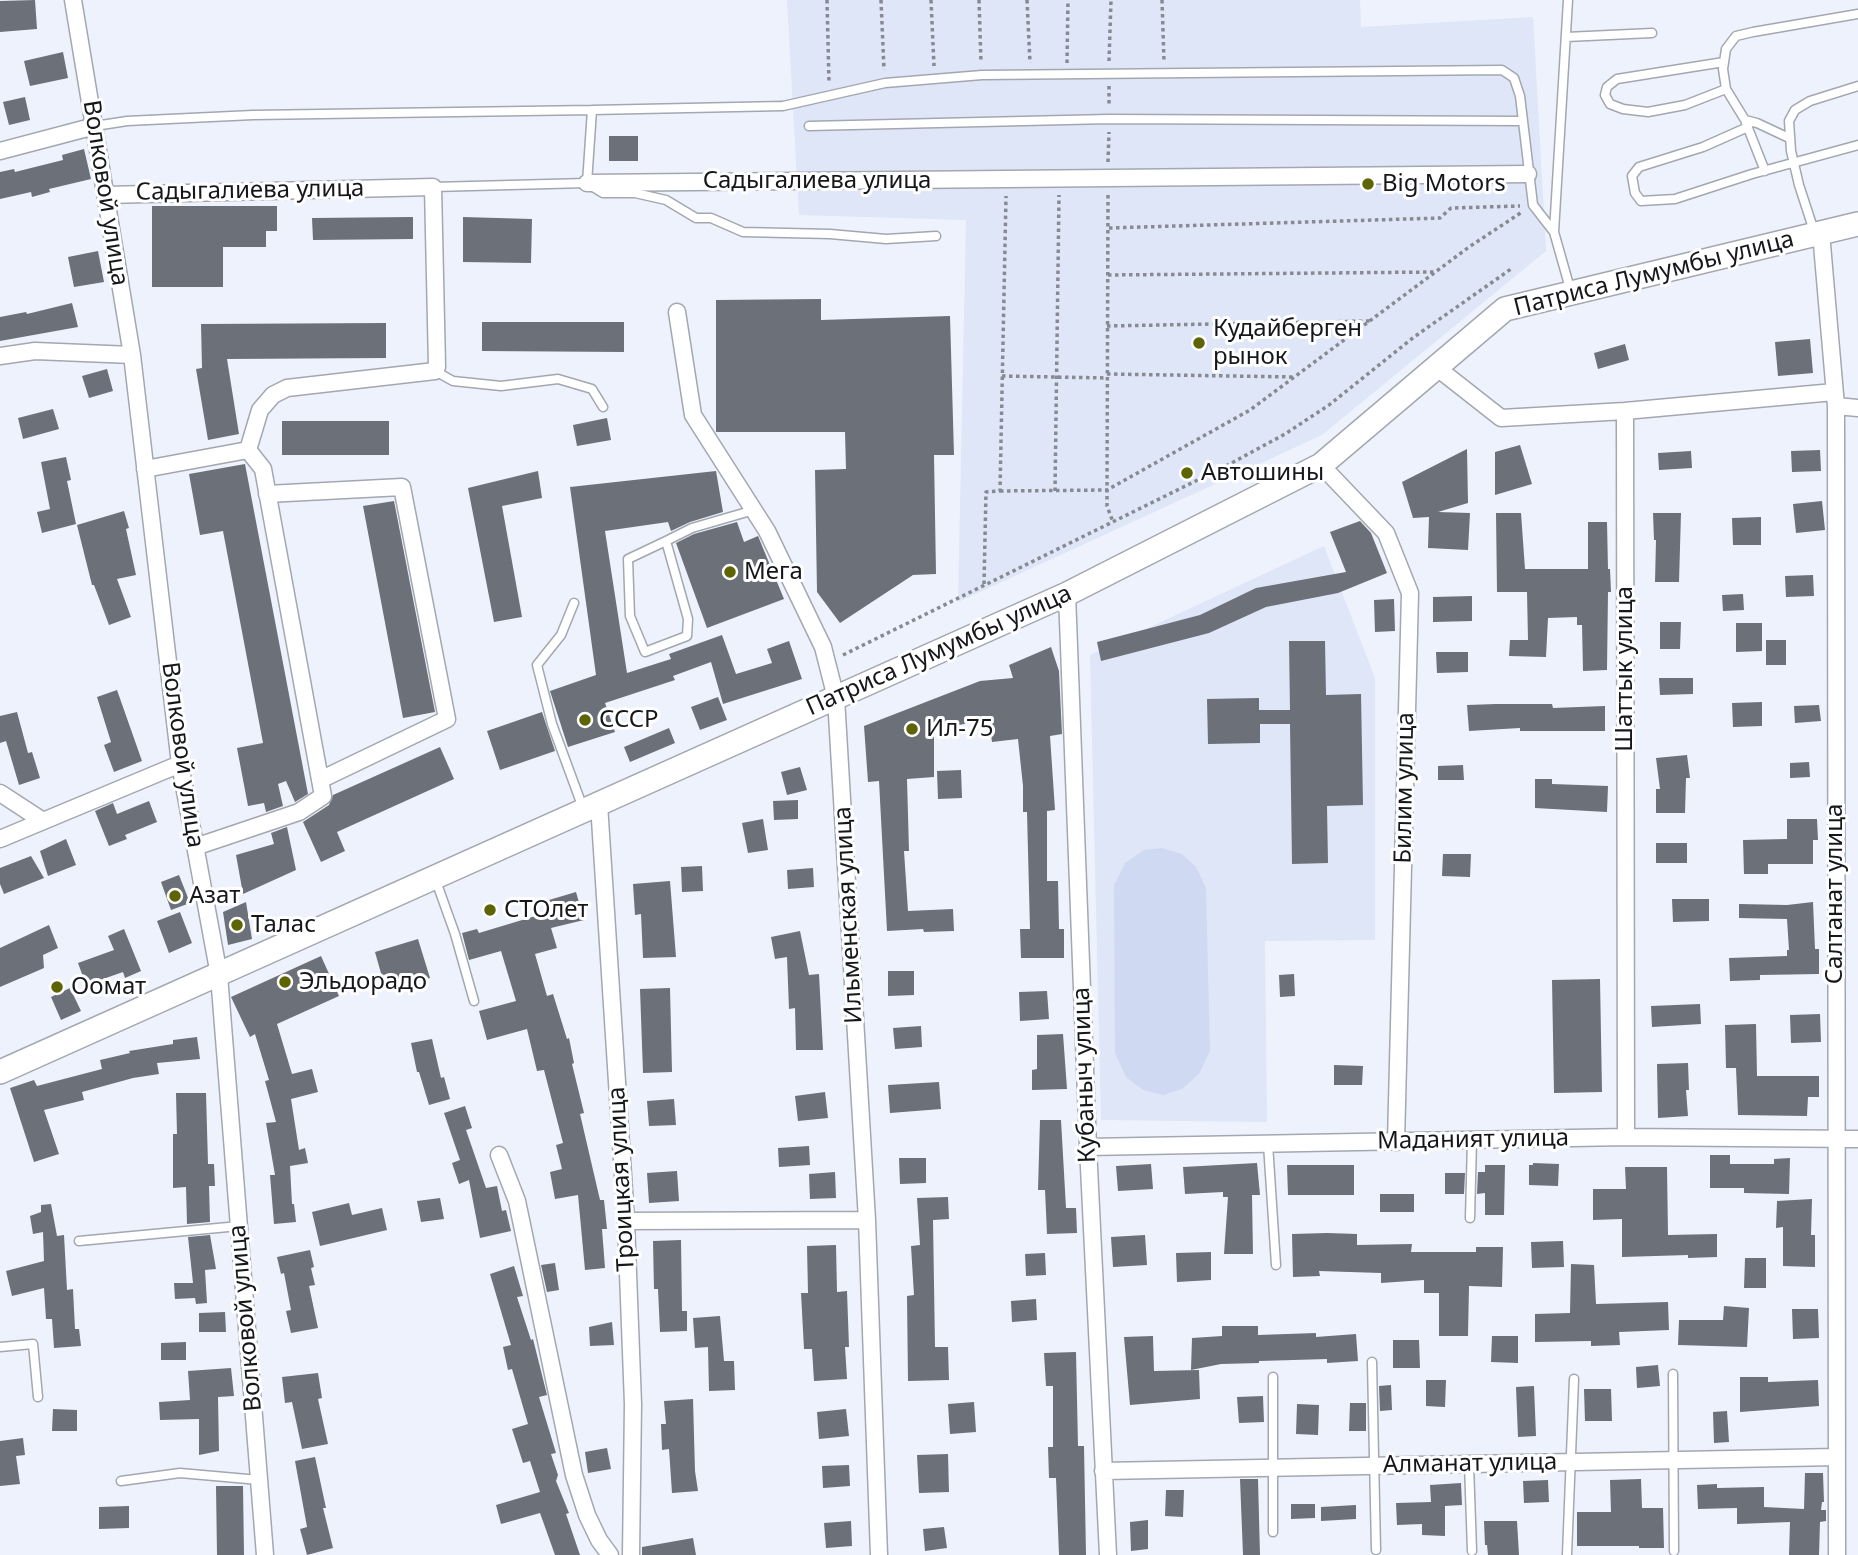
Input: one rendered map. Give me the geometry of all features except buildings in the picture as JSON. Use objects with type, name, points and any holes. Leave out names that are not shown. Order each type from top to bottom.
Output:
[{"type":"street","name":"Волковой улица","points":[[73,0],[132,355],[180,764],[219,975],[265,1555]]},
{"type":"street","points":[[0,151],[94,126]]},
{"type":"street","name":"Садыгалиева улица","points":[[587,183],[1528,174]]},
{"type":"street","points":[[248,450],[260,410],[273,395],[287,388],[435,371],[433,187]]},
{"type":"street","name":"Садыгалиева улица","points":[[106,195],[433,187]]},
{"type":"street","name":"Патриса Лумумбы улица","points":[[0,1072],[1067,594],[1321,465],[1505,309],[1858,224]]},
{"type":"street","name":"Салтанат улица","points":[[1818,233],[1835,399],[1837,1555]]},
{"type":"street","name":"Ильменская улица","points":[[677,312],[693,415],[767,531],[823,647],[836,698],[867,1220],[879,1555]]},
{"type":"street","points":[[0,356],[35,351],[132,355]]},
{"type":"street","points":[[1436,367],[1501,418],[1835,399],[1858,408]]},
{"type":"street","name":"Шаттык улица","points":[[1625,411],[1626,1137]]},
{"type":"street","points":[[145,468],[248,450]]},
{"type":"street","points":[[195,847],[299,812],[323,796],[262,469],[248,450]]},
{"type":"street","name":"Билим улица","points":[[1321,465],[1386,533],[1410,593],[1396,1142]]},
{"type":"street","points":[[267,494],[402,487],[446,719],[320,780]]},
{"type":"street","name":"Кубаныч улица","points":[[1067,594],[1088,1147],[1108,1555]]},
{"type":"street","points":[[0,839],[180,764]]},
{"type":"street","points":[[0,793],[43,821]]},
{"type":"street","name":"Троицкая улица","points":[[592,807],[626,1222],[633,1404],[631,1555]]},
{"type":"street","name":"Маданият улица","points":[[1088,1147],[1626,1137],[1858,1139]]},
{"type":"street","points":[[499,1155],[517,1201],[575,1475],[587,1515],[610,1555]]},
{"type":"street","points":[[626,1222],[867,1220]]},
{"type":"street","name":"Алманат улица","points":[[1103,1471],[1838,1457]]},
{"type":"lane","points":[[1568,0],[1554,232],[1571,292]]},
{"type":"lane","points":[[1765,171],[1746,124],[1726,89],[1723,69],[1726,49],[1736,36],[1858,15]]},
{"type":"lane","points":[[1566,37],[1652,33]]},
{"type":"lane","points":[[1724,62],[1618,79],[1607,87],[1605,95],[1610,104],[1623,109],[1648,112],[1685,105],[1726,89]]},
{"type":"lane","points":[[94,126],[127,121],[253,115],[783,106],[885,83],[982,75],[1502,70],[1514,78],[1520,96],[1533,205],[1554,232]]},
{"type":"lane","points":[[1818,233],[1794,164],[1788,138],[1789,121],[1796,110],[1810,101],[1858,86]]},
{"type":"lane","points":[[592,110],[587,183],[603,193],[635,193],[666,200],[696,218],[712,218],[743,232],[830,234],[886,239],[936,236]]},
{"type":"lane","points":[[809,126],[1109,119],[1522,121]]},
{"type":"lane","points":[[1788,138],[1757,123],[1746,124],[1703,147],[1639,167],[1632,176],[1635,193],[1641,201],[1675,199],[1858,145]]},
{"type":"lane","name":"Садыгалиева улица","points":[[433,187],[587,183]]},
{"type":"lane","points":[[435,371],[453,382],[502,386],[558,379],[592,389],[603,407]]},
{"type":"lane","points":[[666,541],[688,619],[687,636],[645,652],[629,615],[628,559],[692,528],[754,510]]},
{"type":"lane","points":[[574,603],[561,635],[537,665],[551,724],[592,807]]},
{"type":"lane","points":[[435,878],[455,934],[474,1001]]},
{"type":"lane","points":[[1470,1218],[1472,1140]]},
{"type":"lane","points":[[1268,1144],[1276,1265]]},
{"type":"lane","points":[[79,1241],[239,1226]]},
{"type":"lane","points":[[0,1347],[33,1344],[38,1397]]},
{"type":"lane","points":[[1372,1362],[1376,1550]]},
{"type":"lane","points":[[1673,1374],[1674,1551]]},
{"type":"lane","points":[[1273,1377],[1273,1532]]},
{"type":"lane","points":[[1567,1555],[1573,1379]]},
{"type":"lane","points":[[1469,1464],[1472,1551]]},
{"type":"lane","points":[[121,1481],[180,1473],[259,1480]]},
{"type":"path","points":[[827,0],[829,96]]},
{"type":"path","points":[[881,0],[885,83]]},
{"type":"path","points":[[931,0],[935,79]]},
{"type":"path","points":[[979,0],[982,75]]},
{"type":"path","points":[[1027,0],[1031,76]]},
{"type":"path","points":[[1067,75],[1068,0]]},
{"type":"path","points":[[1111,0],[1107,506],[1113,522]]},
{"type":"path","points":[[1162,0],[1165,73]]},
{"type":"path","points":[[1055,491],[1059,179]]},
{"type":"path","points":[[1000,491],[1006,180]]},
{"type":"path","points":[[1108,228],[1440,218],[1451,208],[1533,205]]},
{"type":"path","points":[[984,584],[986,492],[1107,490],[1251,410],[1436,272],[1533,205]]},
{"type":"path","points":[[827,663],[1226,466],[1284,434],[1329,405],[1414,337],[1511,269]]},
{"type":"path","points":[[1108,275],[1436,272]]},
{"type":"path","points":[[1107,326],[1372,321]]},
{"type":"path","points":[[1002,376],[1296,377]]},
{"type":"shaded area","name":"Кудайберген рынок","points":[[787,0],[1360,0],[1361,27],[1533,17],[1546,251],[1322,435],[958,602],[966,220],[799,215]]},
{"type":"shaded area","points":[[1324,546],[1375,678],[1375,940],[1265,941],[1267,1122],[1101,1120],[1090,655]]},
{"type":"shaded area","points":[[1162,848],[1182,854],[1196,867],[1206,888],[1210,1051],[1199,1074],[1182,1089],[1163,1095],[1143,1090],[1126,1077],[1115,1053],[1114,885],[1125,863],[1144,850]]},
{"type":"place","name":"Big Motors","points":[[1368,184]]},
{"type":"place","name":"Кудайберген рынок","points":[[1199,343]]},
{"type":"place","name":"Автошины","points":[[1187,473]]},
{"type":"place","name":"Мега","points":[[730,572]]},
{"type":"place","name":"СССР","points":[[585,720]]},
{"type":"place","name":"Ил-75","points":[[912,729]]},
{"type":"place","name":"Азат","points":[[175,896]]},
{"type":"place","name":"СТОлет","points":[[490,910]]},
{"type":"place","name":"Талас","points":[[237,925]]},
{"type":"place","name":"Эльдорадо","points":[[285,982]]},
{"type":"place","name":"Оомат","points":[[57,987]]}]
